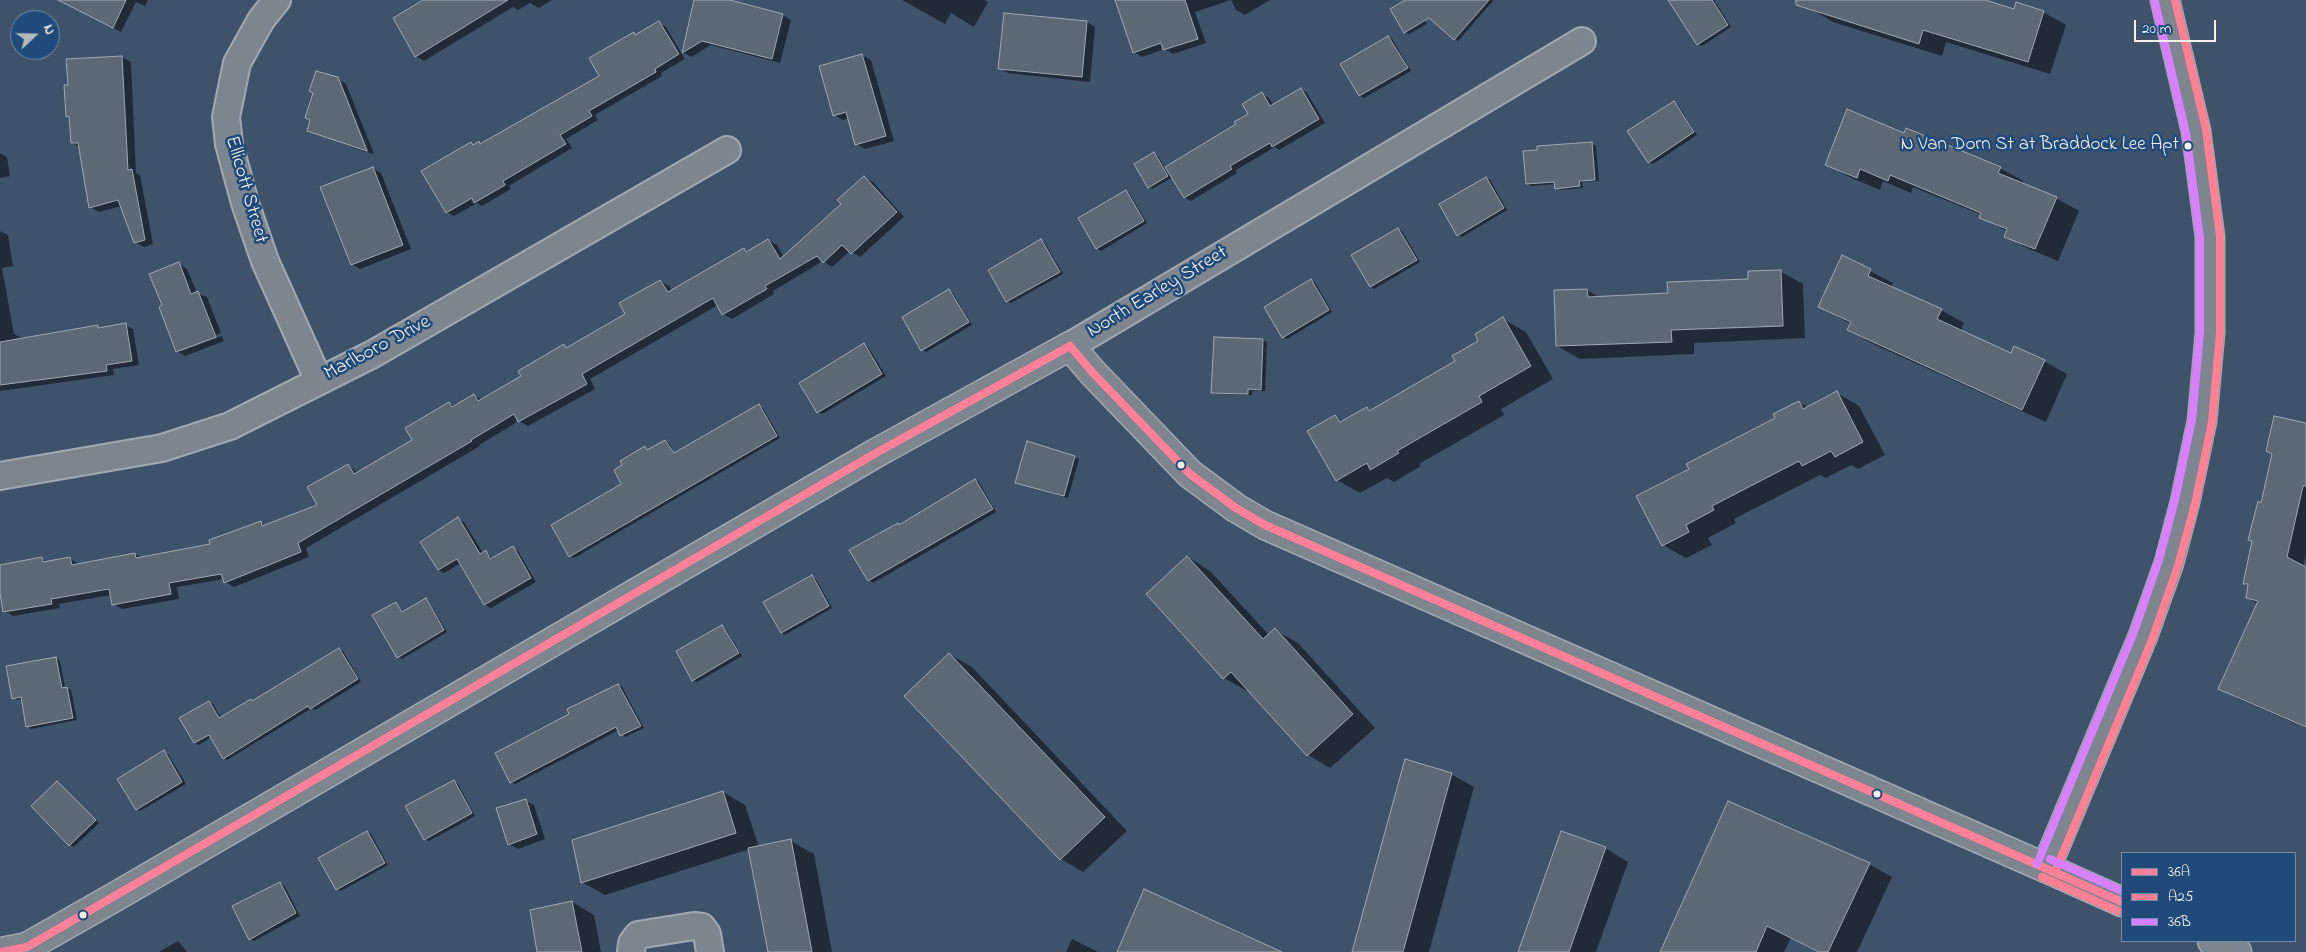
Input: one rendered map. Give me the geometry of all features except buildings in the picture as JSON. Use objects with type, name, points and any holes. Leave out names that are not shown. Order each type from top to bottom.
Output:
[{"type":"street","name":"Ellicott Street","points":[[277,0],[261,20],[237,63],[226,117],[229,144],[245,203],[265,261],[319,381]]},
{"type":"street","points":[[2046,868],[2143,636],[2170,563],[2202,420],[2210,333],[2210,237],[2196,131],[2165,0]]},
{"type":"street","name":"North Earley Street","points":[[1,952],[26,947],[120,894],[876,453],[1070,346],[1582,41]]},
{"type":"street","name":"Marlboro Drive","points":[[0,476],[162,448],[197,438],[246,419],[382,349],[728,150]]},
{"type":"street","points":[[1070,346],[1092,372],[1190,474],[1236,508],[1265,524],[2121,902]]},
{"type":"street","points":[[631,952],[632,943],[638,935],[694,926],[702,927],[707,934],[710,952]]},
{"type":"street","points":[[2214,942],[2237,952]]},
{"type":"transit line","name":"A25","points":[[2055,872],[2152,640],[2178,566],[2195,504],[2212,422],[2220,333],[2220,236],[2206,129],[2175,0]]},
{"type":"transit line","name":"36B","points":[[2037,864],[2134,632],[2159,560],[2175,500],[2192,420],[2200,333],[2200,238],[2186,133],[2155,2]]},
{"type":"transit line","name":"36A","points":[[1070,346],[1092,372],[1190,474],[1236,508],[1265,525],[2121,902]]},
{"type":"transit line","name":"36A","points":[[1,952],[27,947],[876,453],[1070,346]]},
{"type":"transit line","name":"36B","points":[[2050,859],[2121,891]]},
{"type":"transit line","name":"A25","points":[[2042,877],[2118,911]]},
{"type":"place","name":"N Van Dorn St at Braddock Lee Apt","points":[[2188,146]]}]
